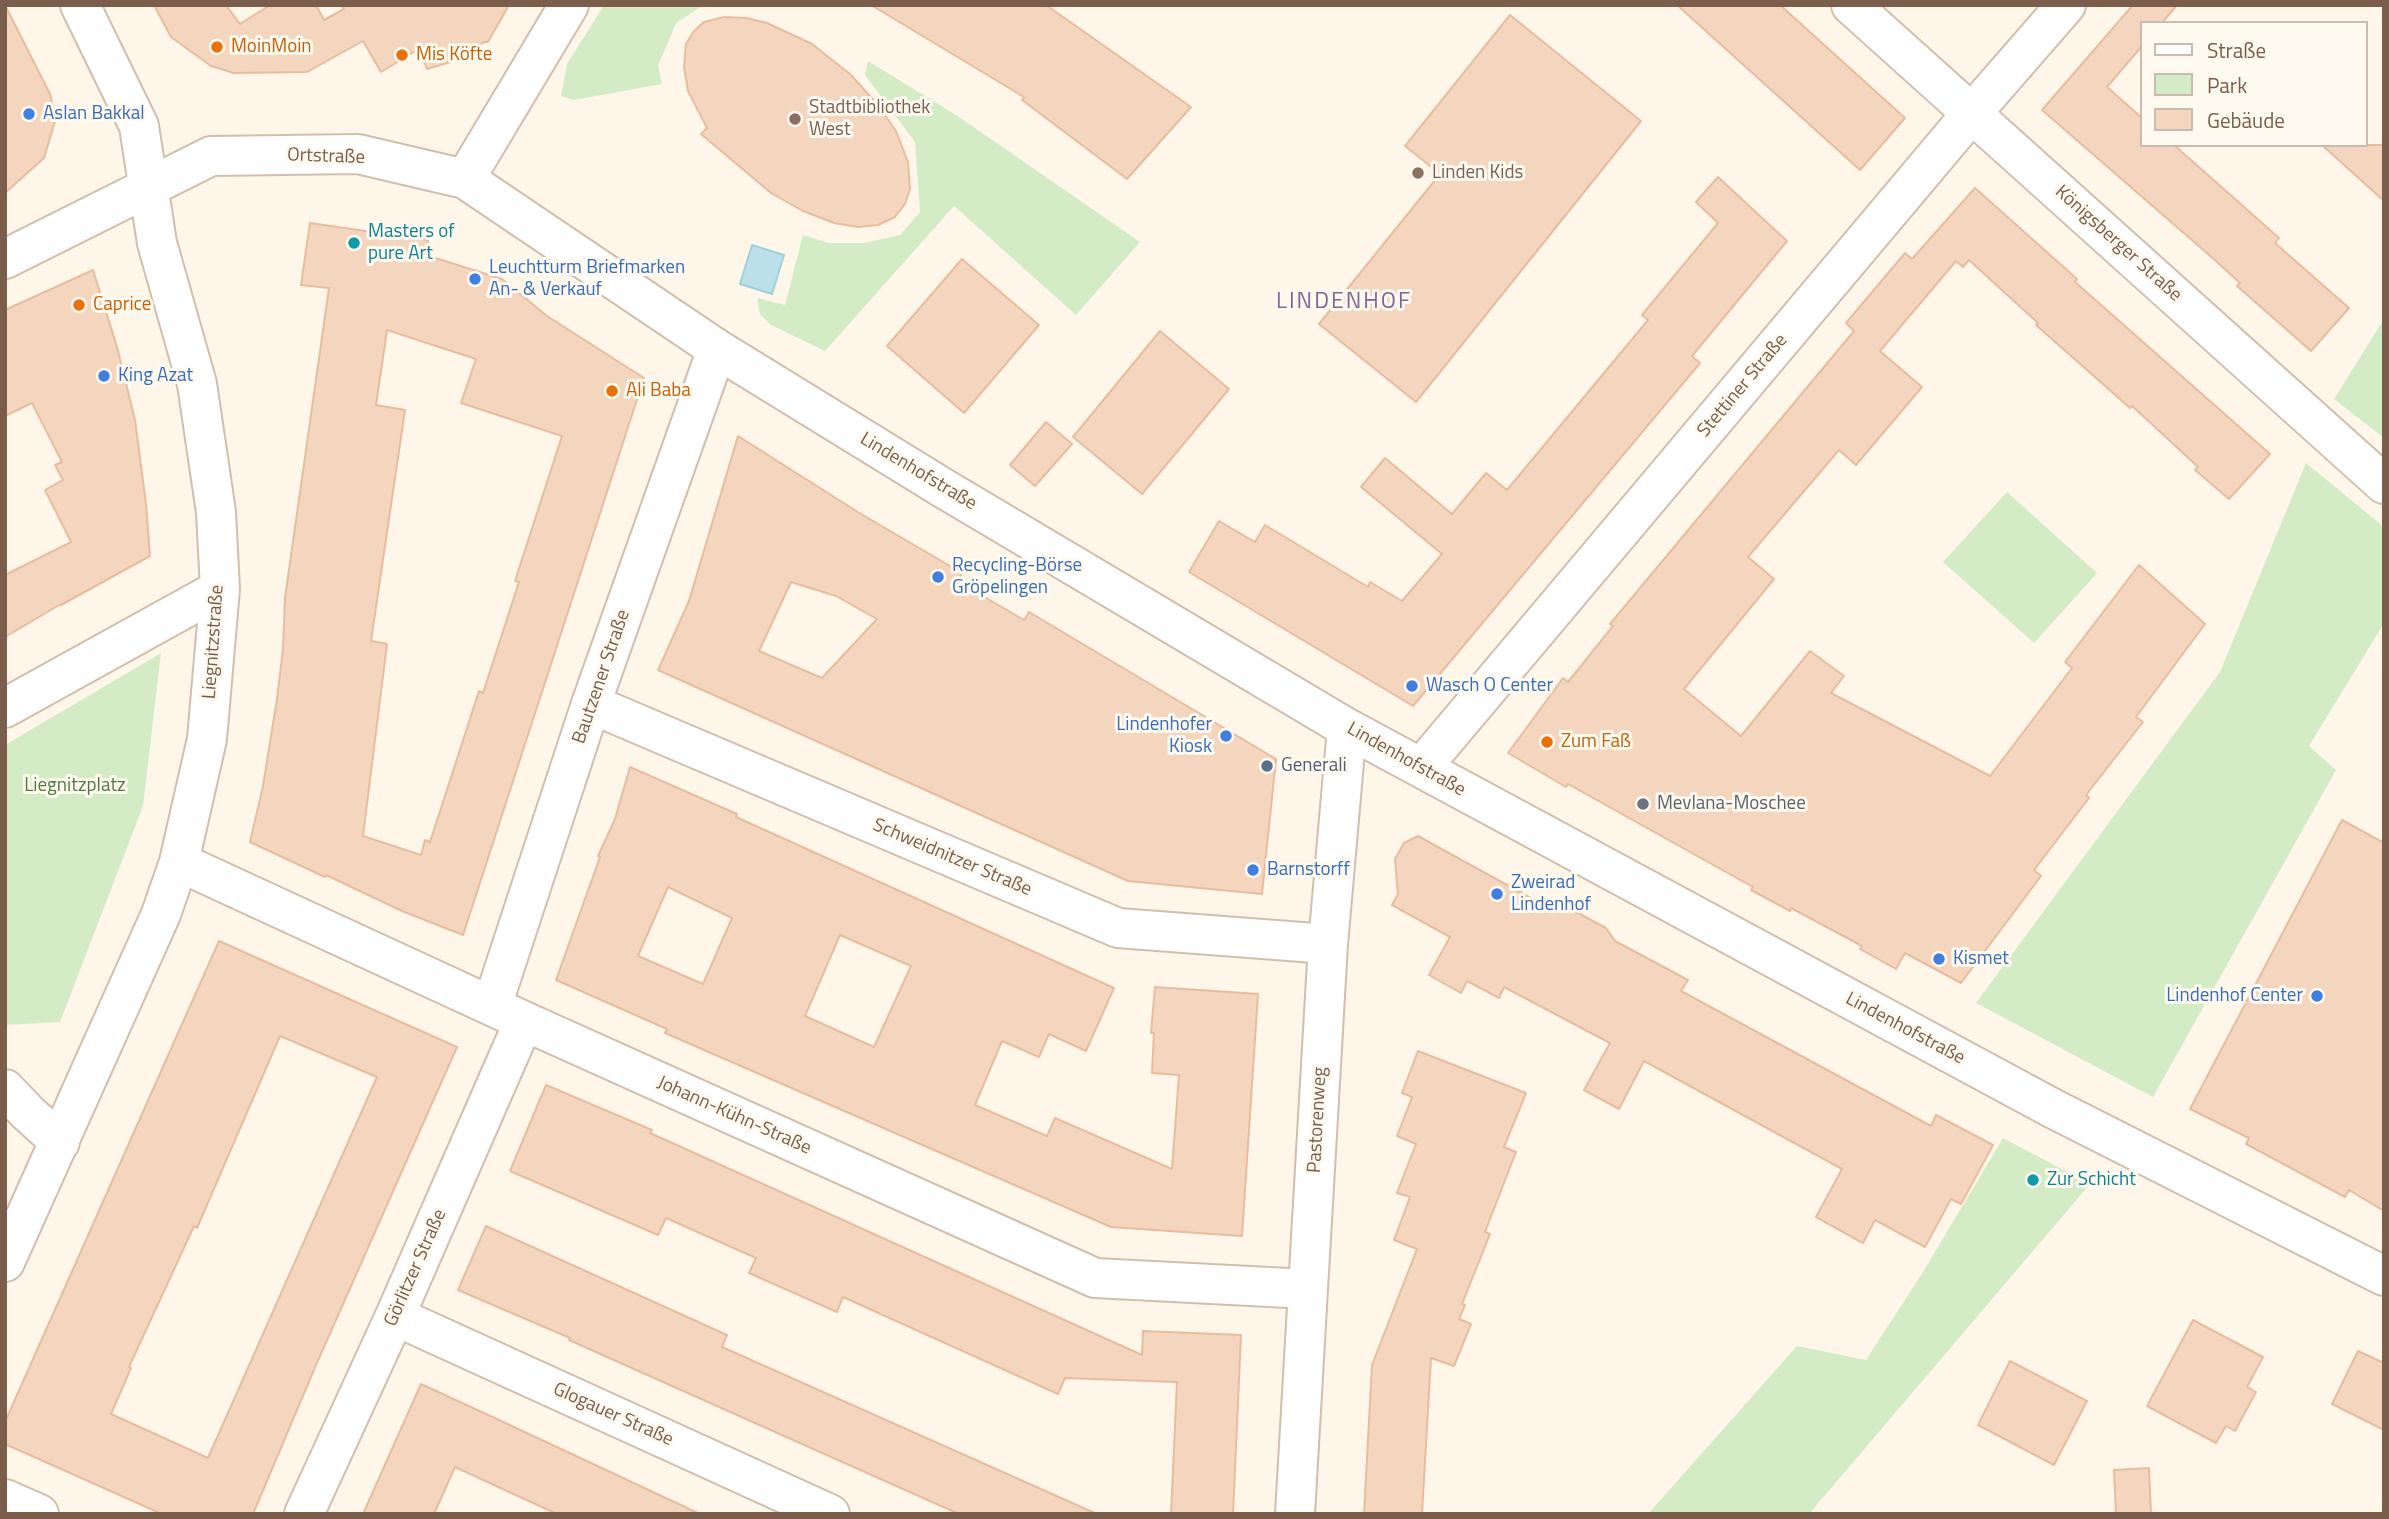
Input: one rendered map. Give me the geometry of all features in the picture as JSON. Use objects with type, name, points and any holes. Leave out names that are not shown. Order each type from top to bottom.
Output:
[{"type":"street","name":"Liegnitzstraße","points":[[5,1262],[161,914],[179,862],[207,739],[220,589],[216,512],[197,384],[157,243],[139,125],[80,5]]},
{"type":"street","points":[[465,180],[569,5]]},
{"type":"street","name":"Königsberger Straße","points":[[1851,5],[2384,484]]},
{"type":"street","name":"Stettiner Straße","points":[[1421,768],[2066,5]]},
{"type":"street","name":"Ortstraße","points":[[5,259],[211,156],[358,154],[465,180]]},
{"type":"street","name":"Lindenhofstraße","points":[[465,180],[717,349],[943,488],[1347,727],[2052,1108],[2384,1276]]},
{"type":"street","name":"Bautzener Straße","points":[[508,1014],[592,704],[717,349]]},
{"type":"street","points":[[5,708],[220,589]]},
{"type":"street","name":"Schweidnitzer Straße","points":[[592,704],[1118,928],[1328,944]]},
{"type":"street","name":"Pastorenweg","points":[[1295,1514],[1328,944],[1347,727]]},
{"type":"street","name":"Johann-Kühn-Straße","points":[[179,862],[508,1014],[1095,1278],[1308,1289]]},
{"type":"street","name":"Görlitzer Straße","points":[[304,1514],[395,1316],[508,1014]]},
{"type":"street","points":[[5,1089],[60,1142]]},
{"type":"street","name":"Glogauer Straße","points":[[395,1316],[831,1514]]},
{"type":"street","points":[[5,1499],[39,1514]]},
{"type":"green space","points":[[604,5],[711,5],[699,8],[676,23],[658,66],[662,84],[574,100],[561,96],[567,64]]},
{"type":"green space","points":[[868,61],[956,115],[1140,242],[1076,315],[954,206],[825,351],[771,325],[760,314],[757,298],[785,305],[803,235],[829,243],[864,243],[900,235],[920,212],[915,142],[865,75]]},
{"type":"green space","points":[[2384,319],[2384,438],[2334,399]]},
{"type":"green space","points":[[2306,463],[2384,527],[2384,623],[2309,746],[2336,770],[2153,1097],[1976,1003],[2220,672]]},
{"type":"green space","points":[[2007,492],[2097,573],[2034,643],[1943,562]]},
{"type":"green space","name":"Liegnitzplatz","points":[[161,653],[143,806],[60,1022],[5,1025],[5,745]]},
{"type":"green space","points":[[2003,1138],[2090,1184],[1809,1514],[1648,1514],[1797,1346],[1866,1360],[1923,1272]]},
{"type":"water","points":[[752,245],[784,255],[772,294],[740,284]]},
{"type":"building","points":[[5,5],[50,94],[56,118],[44,158],[5,193]]},
{"type":"building","points":[[154,5],[226,5],[240,24],[270,5],[316,5],[324,20],[344,9],[341,5],[509,5],[488,42],[484,42],[464,58],[427,69],[419,49],[381,72],[363,41],[307,72],[234,73],[211,66],[171,37]]},
{"type":"building","points":[[871,5],[1046,5],[1191,107],[1127,179],[1022,100],[1024,97]]},
{"type":"building","points":[[1677,5],[1780,5],[1905,118],[1860,170]]},
{"type":"building","points":[[2133,5],[2177,5],[2164,21],[2140,21],[2140,48],[2107,87],[2140,116],[2140,147],[2176,147],[2279,238],[2275,243],[2349,308],[2311,351],[2237,286],[2240,283],[2216,261],[2042,110]]},
{"type":"building","points":[[1510,15],[1641,121],[1416,402],[1319,324],[1440,174],[1405,146]]},
{"type":"building","name":"Stadtbibliothek West","points":[[724,17],[767,23],[812,44],[850,74],[878,105],[896,131],[908,162],[910,189],[905,204],[895,217],[878,225],[858,227],[834,223],[803,211],[771,193],[701,134],[707,128],[688,91],[684,67],[686,44],[704,22]]},
{"type":"building","points":[[2384,145],[2384,201],[2324,147]]},
{"type":"building","points":[[1718,177],[1787,241],[1692,356],[1700,363],[1413,706],[1189,572],[1219,521],[1255,542],[1265,525],[1368,587],[1370,582],[1402,601],[1442,554],[1361,487],[1385,458],[1452,514],[1486,473],[1507,490],[1648,320],[1642,315],[1718,223],[1696,202]]},
{"type":"building","points":[[1975,188],[2077,279],[2075,282],[2270,454],[2229,499],[2195,470],[2198,467],[2155,427],[2036,325],[2038,323],[1969,260],[1963,267],[1956,261],[1880,351],[1922,387],[1856,465],[1839,450],[1748,557],[1774,579],[1684,689],[1741,736],[1810,651],[1844,676],[1831,693],[1990,776],[2072,668],[2065,662],[2139,565],[2205,624],[2136,717],[2143,722],[2086,795],[2089,798],[2034,870],[2041,876],[1961,983],[1905,953],[1896,969],[1860,949],[1862,946],[1751,890],[1753,887],[1508,753],[1563,678],[1568,682],[1613,626],[1610,624],[1854,331],[1846,323],[1905,253],[1912,259]]},
{"type":"building","points":[[310,223],[428,240],[426,255],[502,279],[547,316],[644,378],[463,935],[402,911],[250,842],[263,786],[277,699],[285,598],[329,288],[301,285]],"holes":[[[387,330],[476,359],[461,403],[562,436],[515,581],[519,582],[483,693],[479,691],[430,842],[425,840],[421,855],[363,836],[387,644],[371,641],[405,410],[376,405]]]},
{"type":"building","points":[[962,259],[1039,325],[964,413],[887,346]]},
{"type":"building","points":[[93,270],[117,347],[135,420],[150,556],[5,637],[5,575],[71,542],[45,490],[63,480],[55,465],[62,462],[32,403],[5,416],[5,310]]},
{"type":"building","points":[[1160,331],[1229,389],[1142,494],[1073,437]]},
{"type":"building","points":[[1046,422],[1072,444],[1035,486],[1010,465]]},
{"type":"building","points":[[738,436],[861,514],[962,573],[957,581],[1024,620],[1029,612],[1276,759],[1262,894],[1128,881],[658,670],[689,601]],"holes":[[[791,582],[836,596],[877,619],[822,678],[759,651]]]},
{"type":"building","points":[[630,767],[1114,988],[1086,1051],[1049,1034],[1039,1057],[1002,1041],[975,1105],[1047,1136],[1055,1118],[1172,1169],[1179,1075],[1152,1073],[1154,1033],[1151,1033],[1155,987],[1258,994],[1242,1236],[1111,1227],[665,1033],[667,1029],[556,980],[600,857],[598,856],[615,819]],"holes":[[[668,887],[732,918],[703,984],[638,956]],[[840,935],[911,966],[874,1047],[805,1016]]]},
{"type":"building","name":"Lindenhof Center","points":[[2342,820],[2384,843],[2384,1211],[2349,1190],[2345,1197],[2246,1144],[2249,1138],[2190,1109]]},
{"type":"building","points":[[1418,836],[1547,907],[1552,899],[1606,928],[1615,941],[1688,980],[1681,991],[1931,1126],[1936,1115],[1993,1145],[1961,1204],[1951,1199],[1925,1247],[1875,1220],[1863,1243],[1816,1217],[1842,1169],[1644,1061],[1619,1109],[1584,1090],[1610,1043],[1504,987],[1499,998],[1467,981],[1461,993],[1429,975],[1450,937],[1392,905],[1398,894],[1395,859],[1404,843]]},
{"type":"building","points":[[219,941],[457,1047],[253,1514],[162,1514],[5,1444],[5,1422]],"holes":[[[280,1036],[377,1077],[208,1458],[111,1414],[131,1368],[129,1367],[194,1226],[197,1228]]]},
{"type":"building","points":[[1418,1051],[1526,1093],[1504,1147],[1516,1152],[1485,1232],[1490,1234],[1462,1304],[1465,1305],[1459,1319],[1471,1324],[1454,1366],[1431,1358],[1422,1514],[1364,1514],[1372,1365],[1417,1249],[1394,1240],[1410,1197],[1397,1193],[1416,1144],[1397,1136],[1412,1097],[1402,1093]]},
{"type":"building","points":[[546,1085],[652,1130],[650,1133],[1142,1355],[1143,1331],[1241,1335],[1233,1514],[1171,1514],[1177,1382],[1065,1378],[1058,1394],[843,1297],[837,1312],[749,1273],[756,1258],[666,1218],[658,1235],[510,1171]]},
{"type":"building","points":[[486,1226],[727,1335],[722,1347],[1097,1514],[959,1514],[458,1290]]},
{"type":"building","points":[[2193,1320],[2263,1357],[2247,1387],[2256,1392],[2235,1431],[2226,1426],[2216,1443],[2147,1406]]},
{"type":"building","points":[[2358,1351],[2384,1363],[2384,1430],[2332,1404]]},
{"type":"building","points":[[2010,1361],[2087,1401],[2054,1465],[1978,1425]]},
{"type":"building","points":[[421,1384],[700,1514],[557,1514],[455,1467],[434,1514],[363,1514]]},
{"type":"building","points":[[2149,1468],[2151,1514],[2116,1514],[2114,1470]]},
{"type":"place","name":"MoinMoin","points":[[217,47]]},
{"type":"place","name":"Mis Köfte","points":[[402,55]]},
{"type":"place","name":"Aslan Bakkal","points":[[29,114]]},
{"type":"place","name":"Stadtbibliothek West","points":[[795,119]]},
{"type":"place","name":"Linden Kids","points":[[1418,173]]},
{"type":"place","name":"Masters of pure Art","points":[[354,243]]},
{"type":"place","name":"Leuchtturm Briefmarken An- & Verkauf","points":[[475,279]]},
{"type":"place","name":"Caprice","points":[[79,305]]},
{"type":"place","name":"King Azat","points":[[104,376]]},
{"type":"place","name":"Ali Baba","points":[[612,391]]},
{"type":"place","name":"Recycling-Börse Gröpelingen","points":[[938,577]]},
{"type":"place","name":"Wasch O Center","points":[[1412,686]]},
{"type":"place","name":"Lindenhofer Kiosk","points":[[1226,736]]},
{"type":"place","name":"Zum Faß","points":[[1547,742]]},
{"type":"place","name":"Generali","points":[[1267,766]]},
{"type":"place","name":"Mevlana-Moschee","points":[[1643,804]]},
{"type":"place","name":"Barnstorff","points":[[1253,870]]},
{"type":"place","name":"Zweirad Lindenhof","points":[[1497,894]]},
{"type":"place","name":"Kismet","points":[[1939,959]]},
{"type":"place","name":"Lindenhof Center","points":[[2317,996]]},
{"type":"place","name":"Zur Schicht","points":[[2033,1180]]},
{"type":"district","name":"LINDENHOF","points":[[1344,302]]}]
